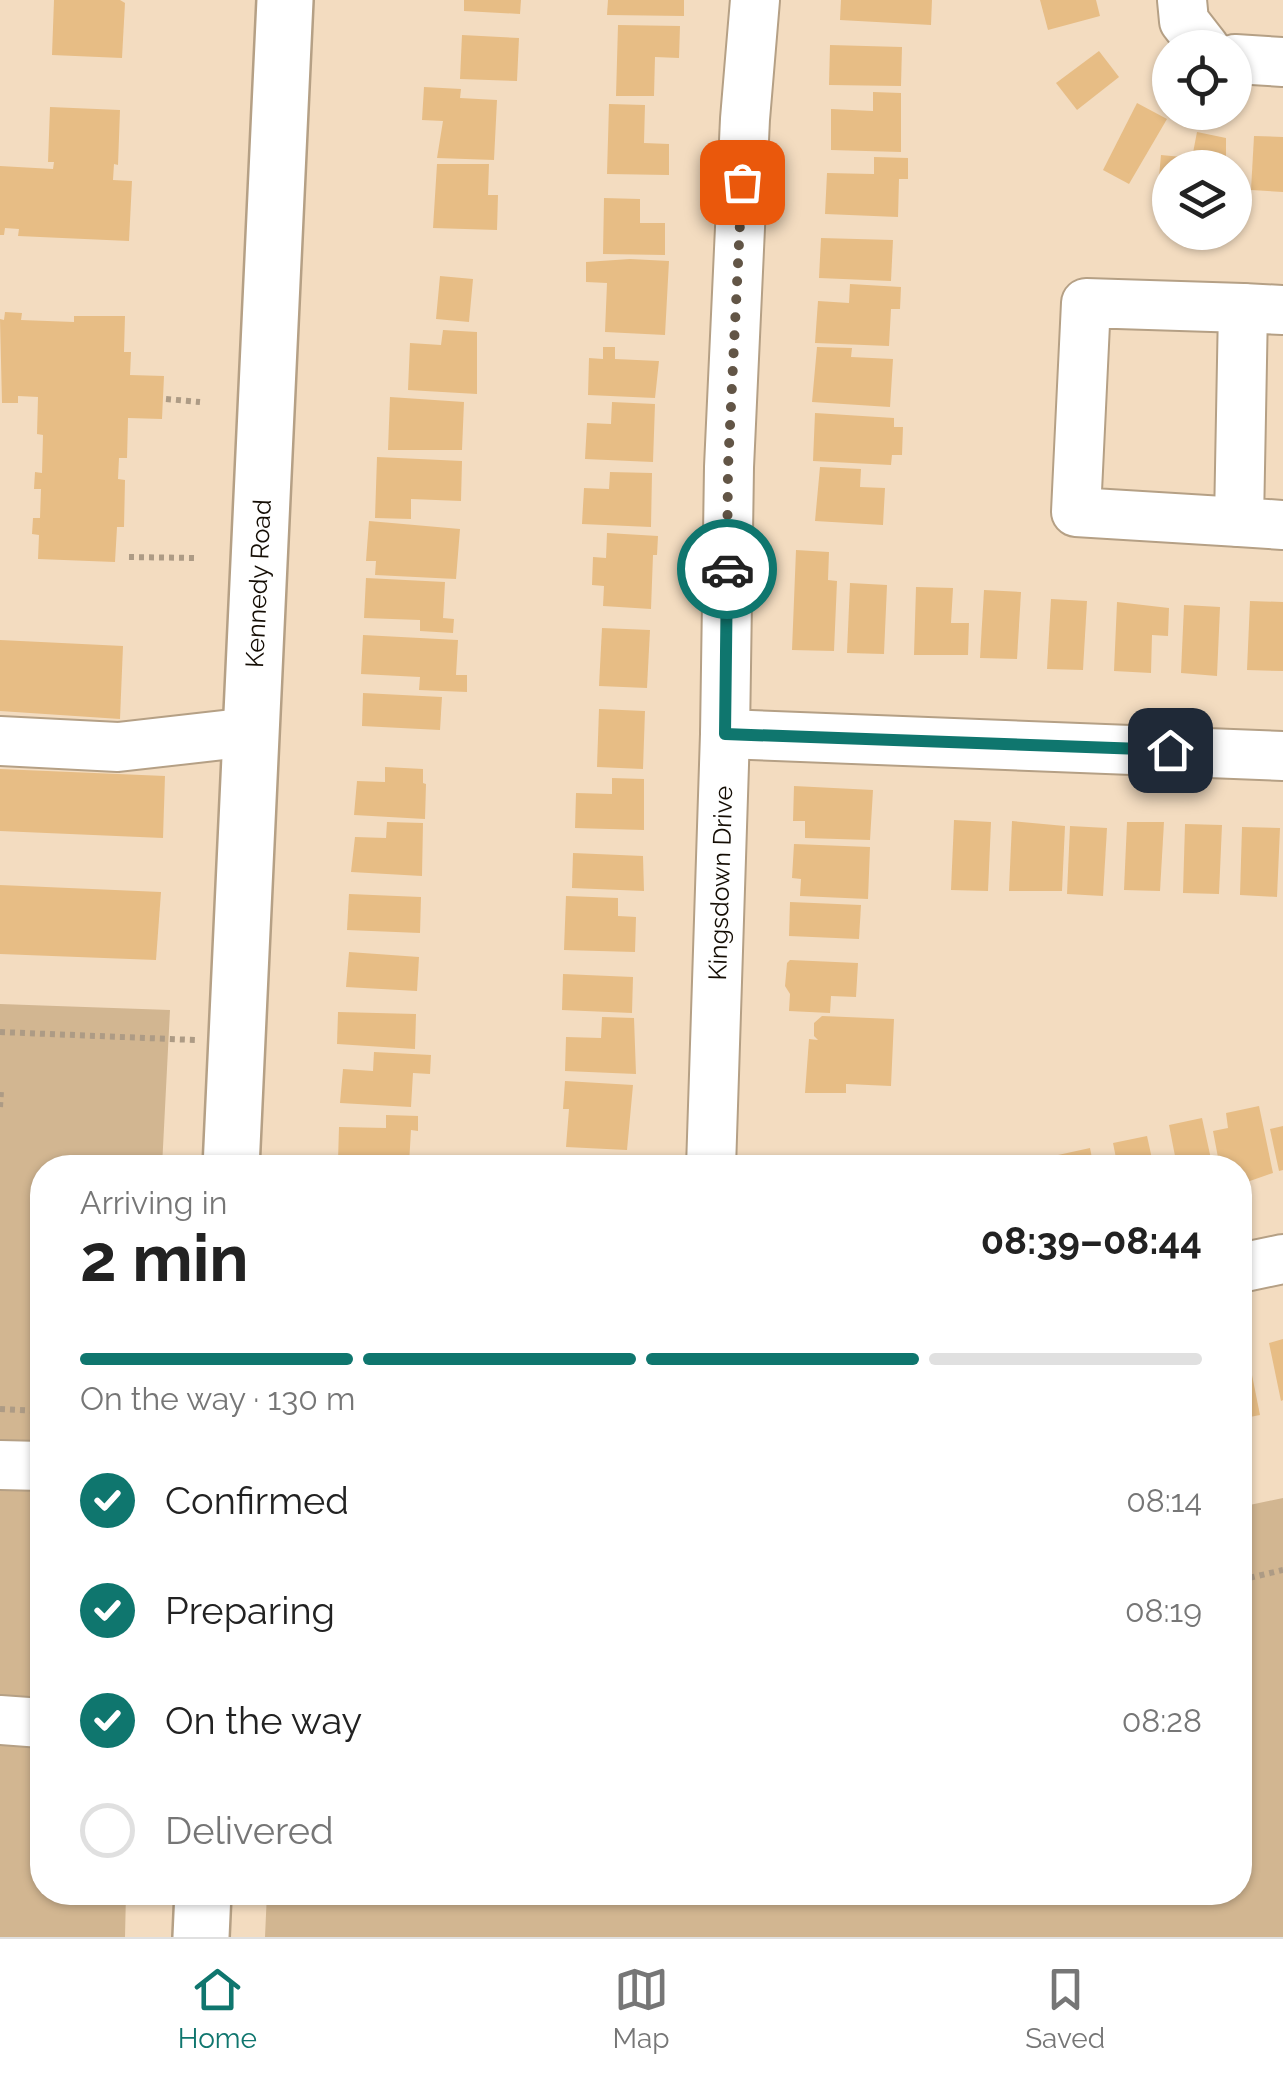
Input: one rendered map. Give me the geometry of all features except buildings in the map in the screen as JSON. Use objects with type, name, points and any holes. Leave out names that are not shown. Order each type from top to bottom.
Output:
[{"type":"main road","name":"Kennedy Road","points":[[232,1155],[285,0]]},
{"type":"main road","points":[[201,1937],[202,1905]]},
{"type":"street","name":"Kingsdown Drive","points":[[711,1155],[725,734],[728,467],[745,120],[755,0]]},
{"type":"street","points":[[1182,0],[1184,21],[1191,30]]},
{"type":"street","points":[[1252,61],[1283,62]]},
{"type":"street","points":[[1086,303],[1263,309],[1261,524],[1076,512],[1086,303]]},
{"type":"street","points":[[0,741],[118,746],[250,732]]},
{"type":"street","points":[[725,734],[1283,756]]},
{"type":"street","points":[[1252,1265],[1283,1259]]},
{"type":"street","points":[[0,1465],[30,1466]]},
{"type":"street","points":[[0,1720],[30,1721]]},
{"type":"path","points":[[166,399],[200,402]]},
{"type":"path","points":[[128,557],[195,558]]},
{"type":"path","points":[[0,1032],[236,1042]]},
{"type":"path","points":[[0,1107],[1,1091]]},
{"type":"path","points":[[0,1409],[30,1410]]},
{"type":"path","points":[[1252,1577],[1283,1570]]},
{"type":"shaded area","points":[[0,1004],[170,1010],[163,1155],[30,1155],[30,1905],[126,1905],[125,1937],[0,1937]]},
{"type":"shaded area","points":[[1283,1498],[1283,1937],[265,1937],[266,1905],[1252,1905],[1252,1504]]},
{"type":"way so far","points":[[727,569],[742,182]]},
{"type":"route","points":[[727,569],[725,734],[1170,750]]}]
